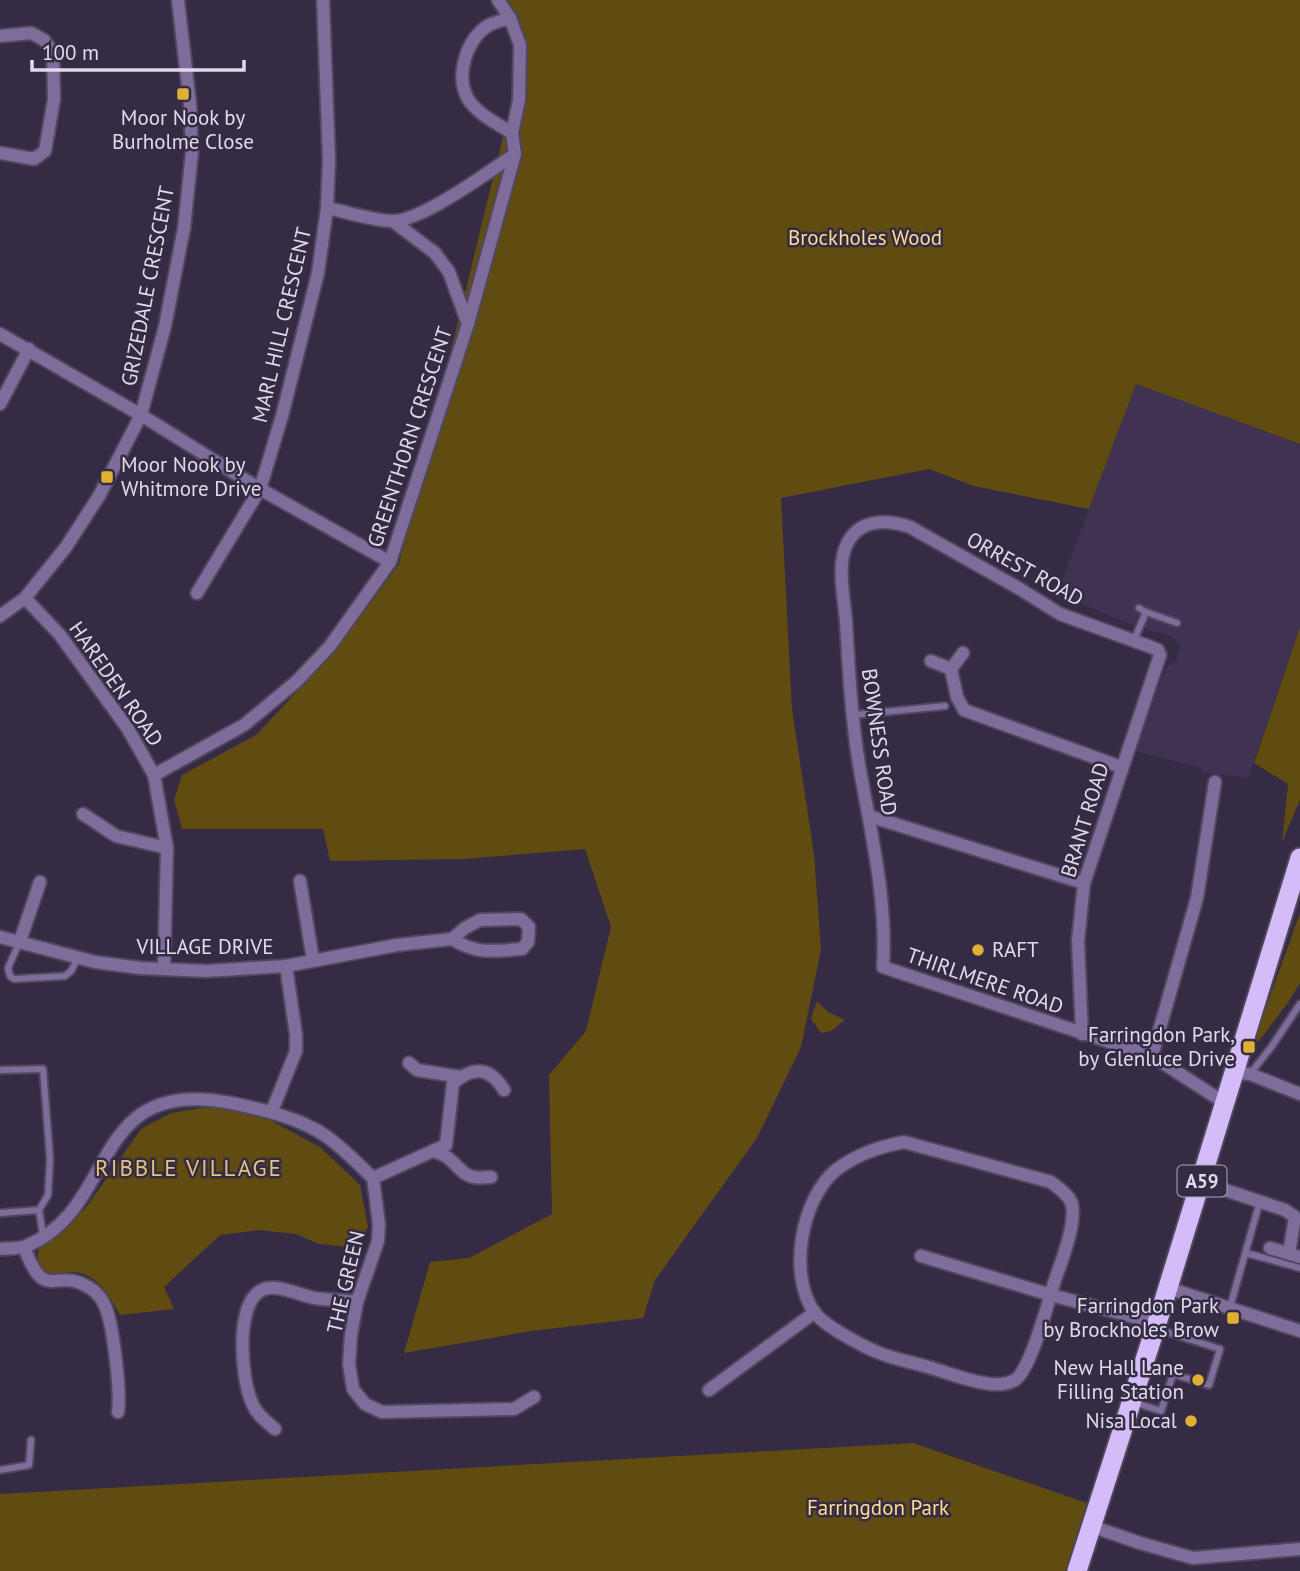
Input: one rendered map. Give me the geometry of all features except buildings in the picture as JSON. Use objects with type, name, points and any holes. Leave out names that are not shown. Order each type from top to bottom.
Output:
[{"type":"highway","name":"A59","points":[[1077,1571],[1225,1103],[1242,1073],[1300,858]]},
{"type":"street","name":"GRIZEDALE CRESCENT","points":[[0,615],[25,598],[73,537],[99,496],[141,415],[179,253],[192,152],[190,104],[178,0]]},
{"type":"street","name":"MARL HILL CRESCENT","points":[[197,593],[260,489],[282,416],[318,274],[327,208],[329,160],[323,0]]},
{"type":"street","name":"GREENTHORN CRESCENT","points":[[153,775],[244,726],[297,681],[330,646],[390,562],[467,324],[515,155],[512,133],[519,100],[520,45],[510,18],[498,0]]},
{"type":"street","points":[[510,18],[489,25],[478,35],[469,49],[462,84],[468,99],[477,110],[512,133]]},
{"type":"street","points":[[0,36],[32,33],[44,40],[53,52],[54,99],[45,151],[34,159],[0,153]]},
{"type":"street","points":[[394,222],[425,211],[456,194],[515,155]]},
{"type":"street","points":[[327,208],[394,222],[435,253],[449,272],[467,324]]},
{"type":"street","points":[[0,334],[141,415],[260,489],[390,562]]},
{"type":"street","points":[[0,404],[29,349]]},
{"type":"street","name":"ORREST ROAD","points":[[861,528],[877,521],[894,522],[909,527],[1060,614],[1158,650],[1158,665]]},
{"type":"street","name":"BOWNESS ROAD","points":[[861,528],[848,541],[843,560],[853,715],[862,780],[877,853],[883,967]]},
{"type":"street","name":"HAREDEN ROAD","points":[[25,598],[68,645],[128,729],[153,775],[167,848],[164,968]]},
{"type":"street","points":[[951,668],[963,653]]},
{"type":"street","points":[[931,661],[951,668]]},
{"type":"street","name":"BRANT ROAD","points":[[1082,1034],[1078,962],[1084,883],[1121,766],[1158,665]]},
{"type":"street","points":[[951,668],[957,697],[964,710],[1121,766]]},
{"type":"street","points":[[1153,1056],[1197,898],[1215,782]]},
{"type":"street","points":[[83,814],[116,836],[167,848]]},
{"type":"street","points":[[869,816],[1084,883]]},
{"type":"street","points":[[20,941],[40,881]]},
{"type":"street","points":[[300,881],[313,960]]},
{"type":"street","name":"VILLAGE DRIVE","points":[[0,937],[78,958],[140,968],[206,971],[286,966],[397,945],[452,939],[480,920],[521,919],[529,927],[528,942],[522,948],[480,952],[452,939]]},
{"type":"street","points":[[272,1111],[296,1051],[286,966]]},
{"type":"street","name":"THIRLMERE ROAD","points":[[883,967],[1153,1056],[1225,1103]]},
{"type":"street","points":[[409,1063],[417,1070],[461,1077]]},
{"type":"street","points":[[0,1249],[24,1247],[60,1223],[85,1192],[103,1157],[119,1135],[140,1113],[171,1101],[206,1098],[272,1111],[325,1135],[373,1178],[446,1145],[453,1083],[461,1077],[475,1072],[486,1073],[495,1076],[503,1090]]},
{"type":"street","points":[[1242,1073],[1300,1094]]},
{"type":"street","points":[[904,1142],[1051,1182],[1066,1194],[1072,1205],[1070,1231],[1051,1295],[1026,1368],[1015,1380],[1002,1384],[983,1383],[877,1352],[824,1321],[815,1312],[806,1290],[800,1248],[804,1222],[816,1195],[834,1172],[852,1159],[875,1148],[904,1142]]},
{"type":"street","points":[[433,1151],[453,1160],[470,1177],[491,1177]]},
{"type":"street","name":"THE GREEN","points":[[373,1178],[379,1224],[378,1241],[357,1302],[351,1335],[349,1364],[353,1389],[365,1404],[383,1412],[514,1409],[534,1398]]},
{"type":"street","points":[[1201,1182],[1285,1210],[1295,1217],[1294,1255],[1270,1248]]},
{"type":"street","points":[[24,1247],[31,1267],[40,1279],[53,1282],[66,1279],[80,1283],[92,1288],[104,1302],[110,1322],[120,1397],[118,1412]]},
{"type":"street","points":[[921,1256],[1156,1325]]},
{"type":"street","points":[[1168,1288],[1300,1331]]},
{"type":"street","points":[[275,1429],[254,1408],[243,1371],[244,1317],[250,1300],[263,1289],[277,1289],[316,1298],[357,1302]]},
{"type":"street","points":[[709,1390],[815,1312]]},
{"type":"street","points":[[1091,1526],[1193,1558],[1300,1549]]},
{"type":"lane","points":[[1139,608],[1177,623]]},
{"type":"lane","points":[[1133,642],[1146,612]]},
{"type":"lane","points":[[853,715],[945,706]]},
{"type":"lane","points":[[20,941],[8,968],[14,979],[65,976],[78,958]]},
{"type":"lane","points":[[1242,1073],[1272,1046],[1300,1004]]},
{"type":"lane","points":[[0,1070],[43,1069],[50,1159],[48,1195],[39,1210],[44,1236]]},
{"type":"lane","points":[[1230,1308],[1260,1201]]},
{"type":"lane","points":[[0,1213],[39,1210]]},
{"type":"lane","points":[[1246,1253],[1300,1268]]},
{"type":"lane","points":[[1131,1401],[1161,1411],[1173,1374],[1209,1385],[1220,1349],[1156,1325]]},
{"type":"lane","points":[[0,1470],[29,1465],[31,1440]]},
{"type":"shaded area","points":[[1136,384],[1300,444],[1300,627],[1248,778],[1202,772],[1202,768],[1134,751],[1166,668],[1177,660],[1180,646],[1166,634],[1133,625],[1057,594]]},
{"type":"green space","name":"Brockholes Wood","points":[[503,0],[1300,0],[1300,444],[1136,384],[1089,509],[974,486],[929,469],[781,498],[792,709],[814,854],[821,950],[801,1047],[757,1138],[655,1280],[643,1318],[531,1331],[404,1353],[430,1262],[469,1258],[552,1214],[549,1075],[586,1031],[611,927],[585,849],[463,859],[330,861],[323,829],[182,829],[174,800],[182,775],[256,735],[334,652],[399,564],[519,71],[519,17]]},
{"type":"green space","points":[[1300,627],[1300,800],[1282,842],[1288,784],[1254,763]]},
{"type":"green space","points":[[1300,913],[1300,983],[1256,1045],[1258,1030]]},
{"type":"green space","points":[[817,1001],[828,1012],[845,1020],[831,1031],[821,1033],[811,1019]]},
{"type":"green space","points":[[213,1106],[266,1118],[320,1147],[360,1185],[368,1227],[354,1250],[319,1244],[296,1234],[259,1230],[220,1235],[164,1287],[174,1309],[120,1315],[102,1287],[88,1276],[72,1272],[45,1276],[37,1265],[39,1246],[64,1229],[85,1209],[141,1129],[171,1113]]},
{"type":"green space","name":"Farringdon Park","points":[[913,1443],[1087,1503],[1065,1571],[0,1571],[0,1494]]},
{"type":"place","name":"Moor Nook by Burholme Close","points":[[183,94]]},
{"type":"place","name":"Moor Nook by Whitmore Drive","points":[[107,477]]},
{"type":"place","name":"RAFT","points":[[978,950]]},
{"type":"place","name":"Farringdon Park, by Glenluce Drive","points":[[1249,1047]]},
{"type":"place","name":"Farringdon Park by Brockholes Brow","points":[[1233,1318]]},
{"type":"place","name":"New Hall Lane Filling Station","points":[[1198,1380]]},
{"type":"place","name":"Nisa Local","points":[[1191,1421]]},
{"type":"district","name":"RIBBLE VILLAGE","points":[[189,1168]]}]
